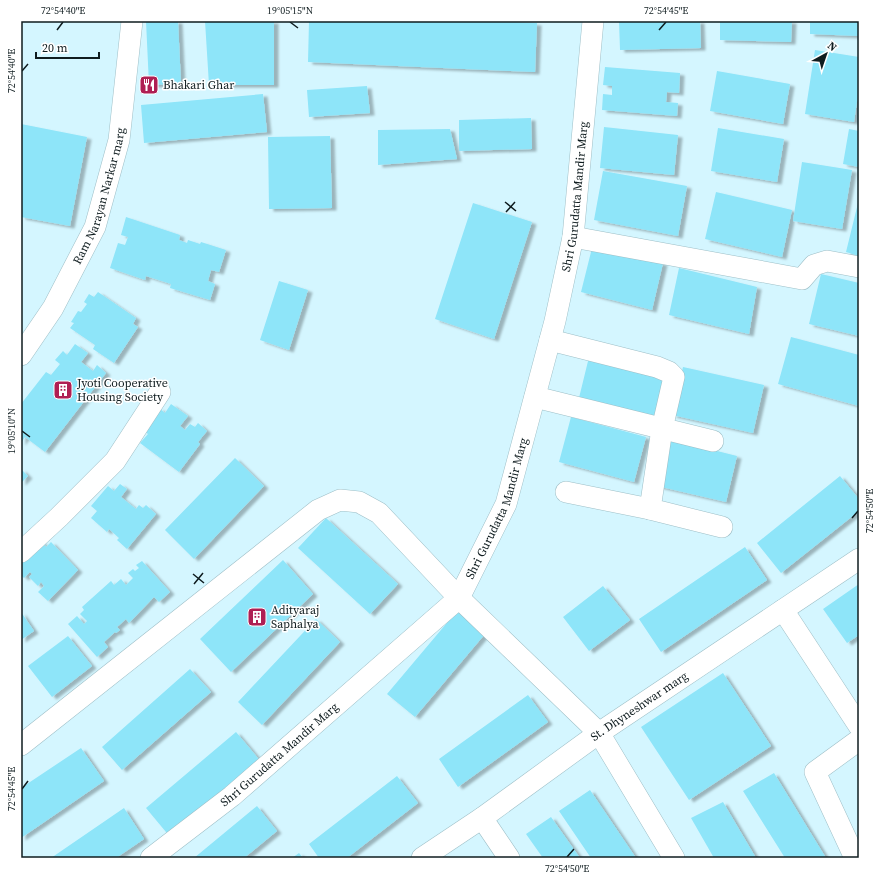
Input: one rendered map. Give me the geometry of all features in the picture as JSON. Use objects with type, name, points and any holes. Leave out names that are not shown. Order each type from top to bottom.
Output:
[{"type":"street","name":"Ram Narayan Narkar marg","points":[[21,355],[53,308],[95,227],[119,140],[132,21]]},
{"type":"street","name":"Shri Gurudatta Mandir Marg","points":[[152,858],[232,796],[459,598],[506,504],[550,340],[573,238],[593,21]]},
{"type":"street","points":[[573,238],[802,279],[814,265],[827,261],[859,267]]},
{"type":"street","points":[[550,340],[657,367],[674,376],[662,429],[650,509]]},
{"type":"street","points":[[21,552],[59,517],[114,461],[160,392]]},
{"type":"street","points":[[535,397],[713,441]]},
{"type":"street","points":[[566,492],[650,509],[722,527]]},
{"type":"street","points":[[21,744],[318,510],[340,500],[359,502],[379,513],[459,598],[599,733],[674,858]]},
{"type":"street","name":"St. Dhyneshwar marg","points":[[422,858],[482,818],[599,733],[859,559]]},
{"type":"street","points":[[783,610],[859,726]]},
{"type":"street","points":[[855,858],[815,772],[859,740]]},
{"type":"street","points":[[482,818],[509,858]]},
{"type":"building","points":[[146,21],[178,21],[181,84],[149,85]]},
{"type":"building","points":[[205,21],[274,21],[274,85],[209,85]]},
{"type":"building","points":[[309,21],[492,21],[537,23],[535,72],[308,62]]},
{"type":"building","points":[[619,21],[700,21],[701,48],[620,50]]},
{"type":"building","points":[[720,21],[792,21],[791,42],[720,40]]},
{"type":"building","points":[[810,21],[859,21],[859,36],[810,34]]},
{"type":"building","points":[[815,50],[859,57],[859,88],[854,122],[805,114]]},
{"type":"building","points":[[605,67],[680,73],[679,93],[667,92],[666,102],[678,103],[677,116],[602,110],[603,94],[612,95],[612,86],[603,85]]},
{"type":"building","points":[[717,71],[790,84],[783,124],[710,111]]},
{"type":"building","points":[[367,86],[370,113],[309,117],[307,90]]},
{"type":"building","points":[[263,94],[267,132],[144,143],[141,105]]},
{"type":"building","points":[[531,118],[532,149],[459,151],[459,120]]},
{"type":"building","points":[[21,124],[87,137],[70,226],[21,217]]},
{"type":"building","points":[[604,127],[678,135],[674,175],[600,168]]},
{"type":"building","points":[[718,128],[784,139],[777,182],[711,171]]},
{"type":"building","points":[[450,129],[457,159],[378,165],[378,130]]},
{"type":"building","points":[[849,129],[859,131],[859,167],[843,164]]},
{"type":"building","points":[[330,136],[332,208],[269,209],[268,137]]},
{"type":"building","points":[[802,162],[852,170],[842,229],[793,221]]},
{"type":"building","points":[[603,171],[687,186],[678,236],[594,220]]},
{"type":"building","points":[[716,192],[792,210],[782,257],[705,239]]},
{"type":"building","points":[[473,203],[532,222],[494,339],[435,319]]},
{"type":"building","points":[[859,203],[859,256],[846,252]]},
{"type":"building","points":[[126,217],[180,235],[179,240],[187,243],[188,240],[200,244],[201,242],[226,250],[219,272],[211,270],[208,281],[215,284],[210,300],[170,288],[171,284],[146,276],[145,280],[110,268],[118,243],[125,245],[128,237],[121,235]]},
{"type":"building","points":[[593,244],[663,263],[652,310],[581,292]]},
{"type":"building","points":[[679,268],[757,287],[749,334],[669,315]]},
{"type":"building","points":[[821,274],[859,283],[859,336],[809,324]]},
{"type":"building","points":[[279,281],[308,290],[289,350],[260,340]]},
{"type":"building","points":[[98,292],[136,318],[133,324],[138,327],[114,363],[93,349],[95,345],[70,328],[74,323],[71,322],[78,311],[81,312],[87,304],[84,302],[89,294],[94,297]]},
{"type":"building","points":[[791,337],[859,355],[859,406],[778,384]]},
{"type":"building","name":"Jyoti Cooperative Housing Society","points":[[75,344],[88,353],[81,362],[93,371],[97,365],[106,373],[45,452],[25,437],[21,443],[21,404],[46,372],[51,375],[60,364],[55,360],[63,351],[67,355]]},
{"type":"building","points":[[589,357],[667,376],[657,421],[578,402]]},
{"type":"building","points":[[683,367],[764,385],[753,433],[672,415]]},
{"type":"building","points":[[171,404],[188,416],[180,426],[185,430],[190,424],[195,427],[198,423],[207,431],[198,442],[200,444],[179,472],[140,443],[148,434],[143,430],[159,408],[165,413]]},
{"type":"building","points":[[571,417],[646,437],[634,482],[559,462]]},
{"type":"building","points":[[669,439],[737,456],[726,502],[657,486]]},
{"type":"building","points":[[235,458],[264,486],[194,559],[165,530]]},
{"type":"building","points":[[21,469],[28,476],[21,483]]},
{"type":"building","points":[[840,476],[859,499],[859,511],[781,573],[757,543]]},
{"type":"building","points":[[120,484],[127,489],[121,497],[136,509],[139,505],[143,508],[146,505],[156,514],[127,549],[117,540],[119,538],[109,529],[107,532],[91,518],[97,511],[91,506],[108,486],[114,491]]},
{"type":"building","points":[[326,518],[398,584],[370,614],[298,548]]},
{"type":"building","points":[[41,541],[46,547],[51,542],[78,570],[48,601],[38,592],[44,586],[41,582],[38,586],[29,577],[32,574],[30,572],[24,578],[21,575],[21,562]]},
{"type":"building","points":[[745,547],[767,580],[661,652],[639,619]]},
{"type":"building","name":"Adityaraj Saphalya","points":[[283,560],[313,594],[231,672],[200,639]]},
{"type":"building","points":[[142,561],[170,592],[159,602],[154,597],[129,623],[126,619],[117,627],[120,630],[116,633],[115,632],[104,642],[108,647],[97,657],[68,624],[77,616],[84,624],[87,621],[80,614],[84,610],[82,607],[111,581],[114,585],[121,579],[126,585],[133,578],[128,573],[133,569],[135,571],[139,568],[136,565]]},
{"type":"building","points":[[859,584],[859,635],[847,643],[823,609]]},
{"type":"building","points":[[603,586],[630,620],[589,651],[563,617]]},
{"type":"building","points":[[462,605],[490,628],[415,717],[387,694]]},
{"type":"building","points":[[21,612],[34,631],[21,640]]},
{"type":"building","points":[[316,619],[340,642],[262,725],[238,702]]},
{"type":"building","points":[[68,636],[92,666],[52,697],[28,666]]},
{"type":"building","points":[[190,669],[211,692],[122,770],[102,747]]},
{"type":"building","points":[[723,673],[771,746],[689,800],[641,727]]},
{"type":"building","points":[[528,695],[548,722],[458,787],[439,759]]},
{"type":"building","points":[[236,732],[262,763],[171,838],[146,808]]},
{"type":"building","points":[[81,748],[104,781],[21,838],[21,788]]},
{"type":"building","points":[[774,773],[826,858],[785,858],[743,791]]},
{"type":"building","points":[[397,776],[418,803],[347,858],[319,858],[309,844]]},
{"type":"building","points":[[590,790],[636,858],[591,858],[559,811]]},
{"type":"building","points":[[723,802],[756,858],[714,858],[691,818]]},
{"type":"building","points":[[257,806],[277,831],[244,858],[194,858]]},
{"type":"building","points":[[124,808],[144,839],[116,858],[51,858]]},
{"type":"building","points":[[551,817],[580,858],[543,858],[526,834]]},
{"type":"building","points":[[299,853],[303,858],[292,858]]},
{"type":"place","name":"Bhakari Ghar","points":[[149,85]]},
{"type":"place","name":"Jyoti Cooperative Housing Society","points":[[63,390]]},
{"type":"place","name":"Adityaraj Saphalya","points":[[257,617]]}]
